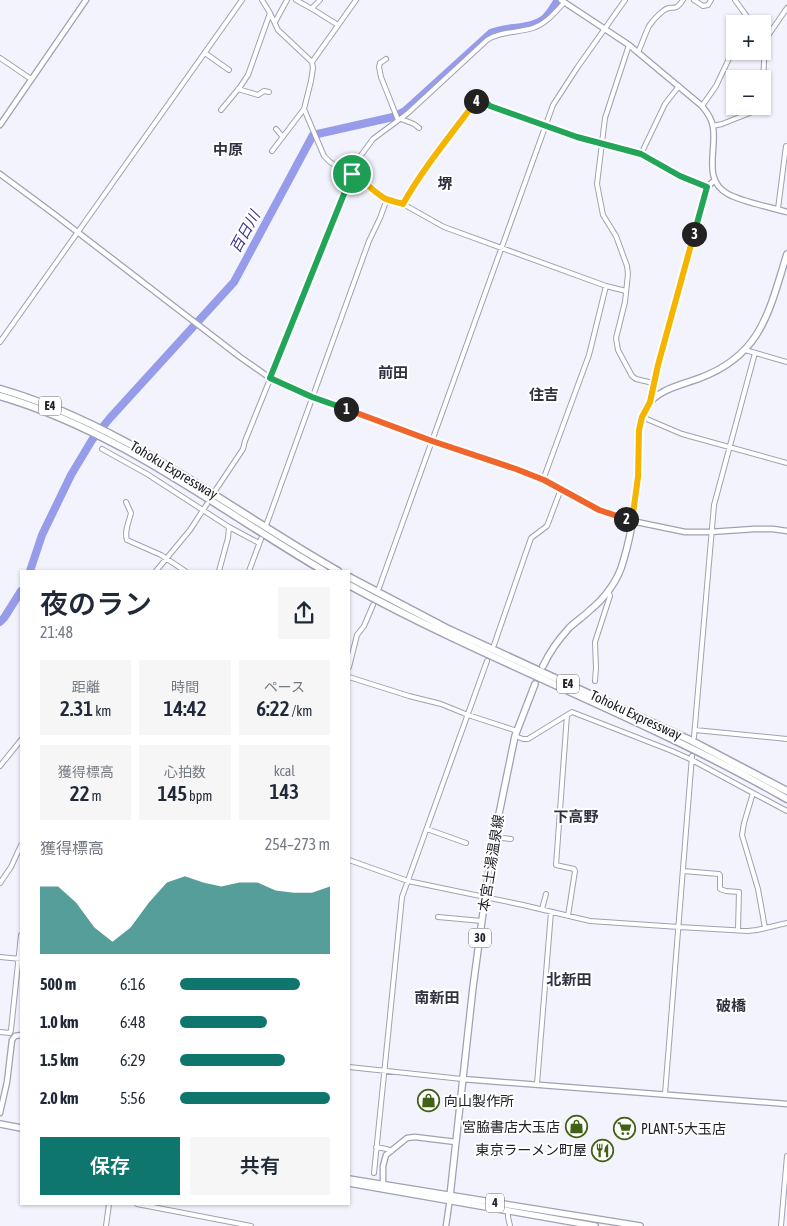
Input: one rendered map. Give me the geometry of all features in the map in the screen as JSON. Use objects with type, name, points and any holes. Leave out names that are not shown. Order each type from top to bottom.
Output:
[{"type":"highway","name":"Tohoku Expressway","points":[[0,389],[31,398],[164,464],[307,554],[336,570]]},
{"type":"highway","name":"Tohoku Expressway","points":[[0,396],[96,430]]},
{"type":"highway","name":"Tohoku Expressway","points":[[109,436],[322,570]]},
{"type":"highway","name":"Tohoku Expressway","points":[[350,578],[446,628],[690,740],[787,791]]},
{"type":"highway","name":"Tohoku Expressway","points":[[350,586],[412,619],[689,748],[787,799]]},
{"type":"main road","points":[[543,666],[556,643],[608,591],[623,565],[638,477],[639,430],[642,417],[650,402],[670,389],[721,369],[745,350],[768,315],[787,254]]},
{"type":"main road","name":"本宮土湯温泉線","points":[[450,1198],[473,987],[494,837],[516,734],[535,684]]},
{"type":"main road","points":[[0,1122],[20,1123]]},
{"type":"main road","points":[[0,1122],[20,1128]]},
{"type":"main road","name":"4","points":[[350,1179],[595,1226]]},
{"type":"main road","name":"4","points":[[350,1183],[640,1226]]},
{"type":"street","points":[[0,125],[86,0]]},
{"type":"street","points":[[0,342],[242,0]]},
{"type":"street","points":[[262,0],[278,30],[312,62],[313,68],[304,110],[272,151]]},
{"type":"street","points":[[275,22],[287,0]]},
{"type":"street","points":[[296,0],[338,25]]},
{"type":"street","points":[[312,8],[320,0]]},
{"type":"street","points":[[312,62],[356,0]]},
{"type":"street","points":[[379,588],[553,105],[625,0]]},
{"type":"street","points":[[638,52],[651,24],[664,9],[678,7],[683,0]]},
{"type":"street","points":[[694,0],[703,6],[708,5],[711,0]]},
{"type":"street","points":[[735,0],[745,15]]},
{"type":"street","points":[[215,491],[243,449],[244,441],[358,158],[371,144],[373,139],[486,40],[502,33],[534,28],[542,24],[550,18],[562,1],[629,45],[702,106],[713,126],[712,169],[717,185],[723,191],[732,196],[787,212]]},
{"type":"street","points":[[771,31],[787,8]]},
{"type":"street","points":[[236,9],[242,12]]},
{"type":"street","points":[[221,110],[248,75],[270,13]]},
{"type":"street","points":[[629,45],[605,118],[597,184],[603,215],[616,236],[627,266],[626,291],[616,338],[618,350],[632,376],[636,379],[653,383]]},
{"type":"street","points":[[205,53],[229,70]]},
{"type":"street","points":[[0,58],[31,79]]},
{"type":"street","points":[[386,59],[380,63],[380,73],[398,117],[419,128]]},
{"type":"street","points":[[702,106],[716,86],[728,60]]},
{"type":"street","points":[[641,154],[665,104],[678,86]]},
{"type":"street","points":[[238,89],[258,95],[266,91],[269,92]]},
{"type":"street","points":[[403,204],[428,164],[480,96],[490,106],[577,137],[641,154],[680,176],[707,187]]},
{"type":"street","points":[[304,110],[324,156],[344,171],[364,181],[375,192],[386,199],[403,204],[444,227],[606,286],[626,291]]},
{"type":"street","points":[[713,126],[745,115]]},
{"type":"street","points":[[276,129],[283,137]]},
{"type":"street","points":[[778,209],[786,146]]},
{"type":"street","points":[[0,174],[270,378],[312,397],[544,480],[599,510],[632,521],[685,532],[754,529],[787,531]]},
{"type":"street","points":[[650,402],[653,383],[707,187],[715,180]]},
{"type":"street","points":[[267,523],[368,241],[380,218],[386,199]]},
{"type":"street","points":[[544,480],[589,355],[606,286]]},
{"type":"street","points":[[745,350],[787,362]]},
{"type":"street","points":[[694,738],[710,532],[714,504],[755,353]]},
{"type":"street","points":[[642,417],[682,434],[787,463]]},
{"type":"street","points":[[102,449],[147,474],[229,527],[260,541],[249,570]]},
{"type":"street","points":[[494,645],[531,538],[547,526],[561,489]]},
{"type":"street","points":[[126,502],[131,513],[126,531],[127,540],[166,558],[184,570]]},
{"type":"street","points":[[157,570],[190,530],[207,504]]},
{"type":"street","points":[[219,570],[229,527]]},
{"type":"street","points":[[595,681],[596,642],[610,596],[608,591]]},
{"type":"street","points":[[350,663],[357,635],[364,626],[372,605]]},
{"type":"street","points":[[374,1173],[402,897],[487,661]]},
{"type":"street","points":[[350,677],[441,704],[516,734],[523,739],[528,739],[572,712],[692,758],[787,812]]},
{"type":"street","points":[[567,715],[556,865],[574,869],[575,871],[568,916]]},
{"type":"street","points":[[695,730],[787,739]]},
{"type":"street","points":[[0,766],[20,741]]},
{"type":"street","points":[[665,1094],[692,758]]},
{"type":"street","points":[[753,793],[742,835],[758,889],[765,928]]},
{"type":"street","points":[[427,829],[466,843]]},
{"type":"street","points":[[494,837],[511,839]]},
{"type":"street","points":[[0,883],[20,850]]},
{"type":"street","points":[[350,860],[408,881],[590,921],[738,930],[757,930],[786,924]]},
{"type":"street","points":[[683,871],[719,874],[720,889],[739,892],[738,930]]},
{"type":"street","points":[[542,909],[546,894]]},
{"type":"street","points":[[537,1084],[551,912]]},
{"type":"street","points":[[438,917],[482,921]]},
{"type":"street","points":[[0,957],[20,959],[7,1082],[0,1113]]},
{"type":"street","points":[[0,1032],[20,1035]]},
{"type":"street","points":[[350,1067],[787,1104]]},
{"type":"street","points":[[382,1184],[386,1155],[407,1138],[456,1142]]},
{"type":"street","points":[[376,1147],[391,1151]]},
{"type":"street","points":[[782,1226],[787,1156]]},
{"type":"street","points":[[446,1226],[450,1198]]},
{"type":"street","points":[[106,1226],[110,1205]]},
{"type":"street","points":[[142,1205],[251,1226]]},
{"type":"street","points":[[508,1210],[510,1226]]},
{"type":"waterway","name":"百日川","points":[[30,570],[42,535],[71,475],[92,440],[234,282],[313,135],[393,117],[405,111],[491,33],[532,25],[544,19],[558,0]]},
{"type":"waterway","name":"百日川","points":[[0,622],[20,593]]},
{"type":"place","name":"向山製作所","points":[[428,1101]]},
{"type":"place","name":"宮脇書店大玉店","points":[[576,1127]]},
{"type":"place","name":"PLANT-5大玉店","points":[[625,1129]]},
{"type":"place","name":"東京ラーメン町屋","points":[[603,1150]]},
{"type":"district","name":"中原","points":[[228,150]]},
{"type":"district","name":"堺","points":[[445,184]]},
{"type":"district","name":"前田","points":[[393,373]]},
{"type":"district","name":"住吉","points":[[544,395]]},
{"type":"district","name":"下高野","points":[[576,817]]},
{"type":"district","name":"北新田","points":[[569,980]]},
{"type":"district","name":"南新田","points":[[437,998]]},
{"type":"district","name":"破橋","points":[[731,1006]]},
{"type":"route","points":[[480,96],[490,106],[577,137],[641,154],[680,176],[707,187],[653,383],[650,402],[641,418],[638,477],[632,521],[599,510],[544,480],[312,397],[270,378],[352,174],[386,199],[403,204],[428,164],[480,96]]}]
